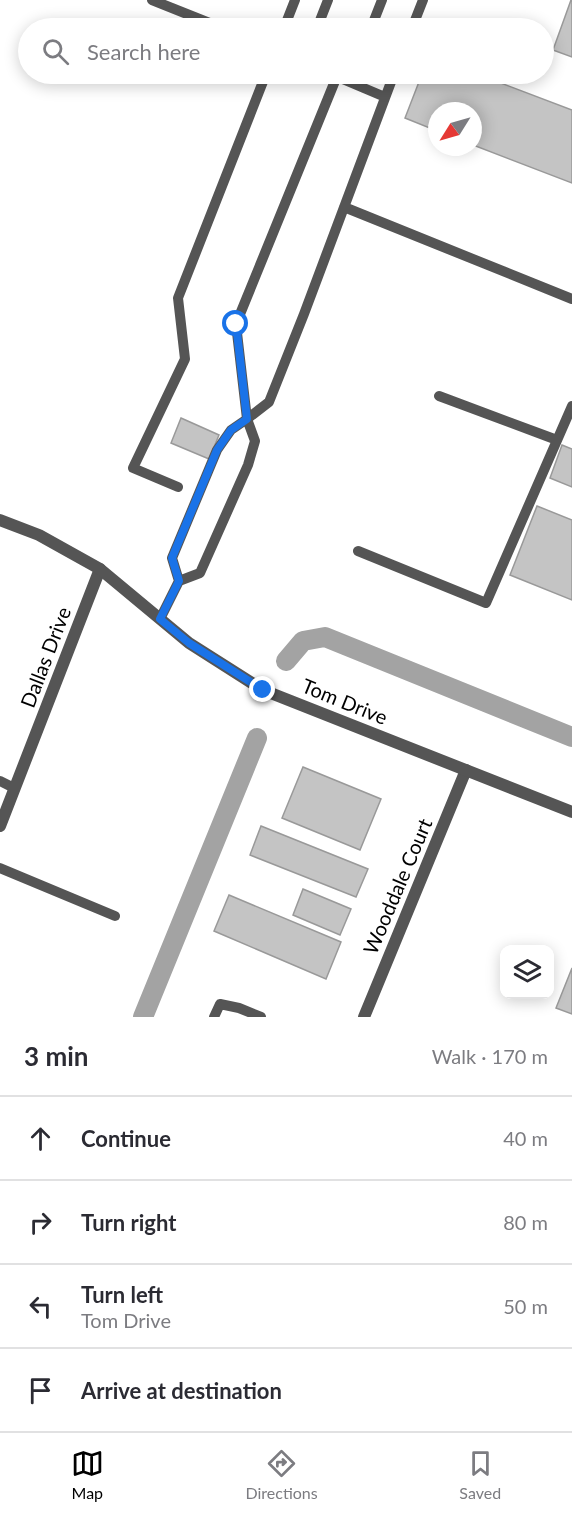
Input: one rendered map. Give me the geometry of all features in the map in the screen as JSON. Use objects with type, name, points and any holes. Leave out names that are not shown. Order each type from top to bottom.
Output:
[{"type":"street","name":"Tom Drive","points":[[0,520],[39,535],[100,569],[189,643],[263,690],[572,812]]},
{"type":"street","name":"Dallas Drive","points":[[0,826],[100,569]]},
{"type":"street","name":"Wooddale Court","points":[[364,1017],[466,770]]},
{"type":"lane","points":[[153,0],[197,18]]},
{"type":"lane","points":[[288,18],[295,0]]},
{"type":"lane","points":[[320,18],[328,0]]},
{"type":"lane","points":[[375,18],[382,0]]},
{"type":"lane","points":[[416,18],[423,0]]},
{"type":"lane","points":[[178,487],[133,468],[185,359],[178,298],[262,84]]},
{"type":"lane","points":[[160,619],[179,581],[200,573],[248,465],[255,441],[247,419],[236,324],[330,84]]},
{"type":"lane","points":[[362,84],[385,97]]},
{"type":"lane","points":[[179,581],[172,558],[217,450],[231,430],[269,402],[390,84]]},
{"type":"lane","points":[[344,207],[572,299]]},
{"type":"lane","points":[[439,396],[557,440]]},
{"type":"lane","points":[[358,551],[486,603],[572,406]]},
{"type":"lane","points":[[0,782],[14,788]]},
{"type":"lane","points":[[0,868],[115,916]]},
{"type":"lane","points":[[214,1017],[220,1004],[239,1008],[261,1017]]},
{"type":"building","points":[[572,0],[572,57],[554,50]]},
{"type":"building","points":[[418,84],[503,84],[572,110],[572,183],[482,148],[482,102],[428,102],[428,127],[405,118]]},
{"type":"building","points":[[181,418],[219,435],[209,459],[171,443]]},
{"type":"building","points":[[562,445],[572,449],[572,487],[550,478]]},
{"type":"building","points":[[537,506],[572,520],[572,600],[510,575]]},
{"type":"building","points":[[303,767],[381,799],[360,850],[282,818]]},
{"type":"building","points":[[261,826],[368,869],[356,897],[250,855]]},
{"type":"building","points":[[303,889],[351,909],[340,935],[293,915]]},
{"type":"building","points":[[229,895],[341,942],[326,979],[214,931]]},
{"type":"building","points":[[572,968],[572,1014],[556,1008]]},
{"type":"waterway","points":[[286,661],[303,641],[325,637],[572,737]]},
{"type":"waterway","points":[[143,1017],[257,738]]},
{"type":"route","points":[[236,324],[247,419],[231,430],[217,450],[172,558],[179,581],[160,619],[189,643],[263,690]]}]
